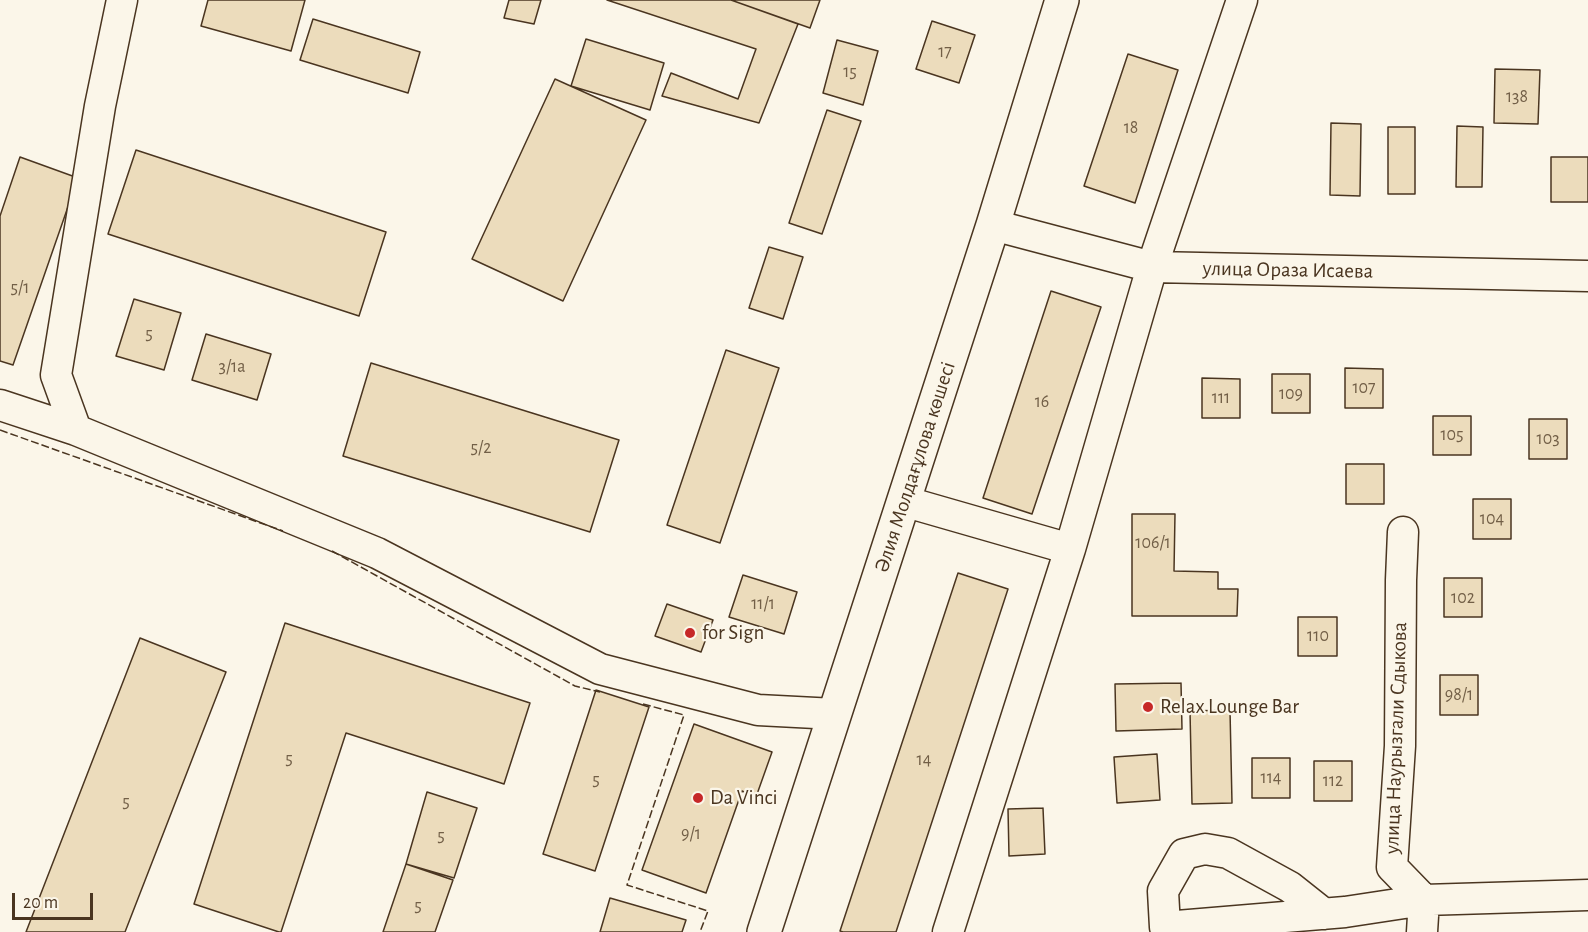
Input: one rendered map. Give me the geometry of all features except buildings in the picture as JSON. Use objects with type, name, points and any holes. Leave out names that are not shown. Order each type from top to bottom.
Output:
[{"type":"main road","name":"Әлия Молдағұлова көшесі","points":[[764,932],[993,225],[1062,0]]},
{"type":"street","points":[[76,430],[56,375],[100,106],[122,0]]},
{"type":"street","points":[[948,932],[1070,549],[1152,267],[1242,0]]},
{"type":"street","name":"улица Ораза Исаева","points":[[993,225],[1152,267],[1588,276]]},
{"type":"street","points":[[0,405],[76,430],[377,553],[600,669],[758,710],[834,714]]},
{"type":"street","points":[[903,501],[1070,549]]},
{"type":"street","name":"улица Наурызгали Сдыкова","points":[[1403,532],[1400,746],[1392,867],[1424,900]]},
{"type":"street","points":[[1324,914],[1290,887],[1228,853],[1205,849],[1184,854],[1163,891],[1165,927],[1324,914],[1409,904],[1424,900],[1588,895]]},
{"type":"street","points":[[1422,932],[1424,900]]},
{"type":"fence","points":[[0,430],[283,531]]},
{"type":"fence","points":[[332,551],[575,686],[600,692]]},
{"type":"fence","points":[[643,704],[684,715],[627,885],[708,911],[700,932]]},
{"type":"place","name":"for Sign","points":[[690,633]]},
{"type":"place","name":"Relax Lounge Bar","points":[[1148,707]]},
{"type":"place","name":"Da Vinci","points":[[698,798]]}]
